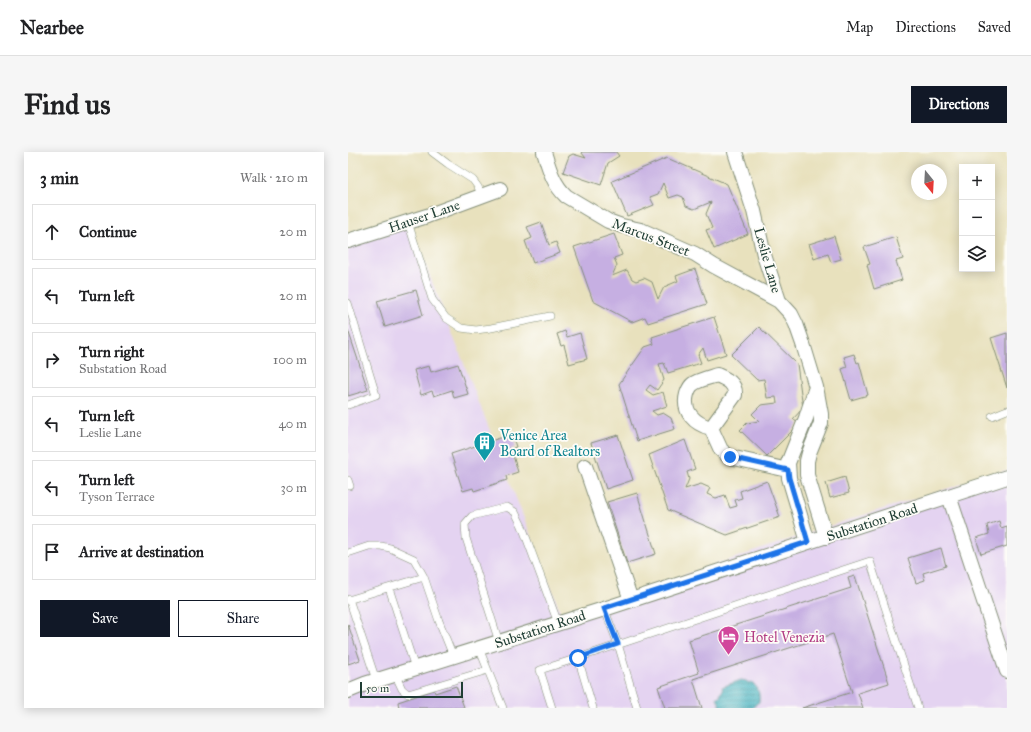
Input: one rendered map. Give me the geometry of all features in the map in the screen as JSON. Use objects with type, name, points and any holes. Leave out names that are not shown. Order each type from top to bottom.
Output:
[{"type":"street","name":"Marcus Street","points":[[544,152],[555,182],[560,191],[566,196],[608,221],[640,230],[695,254],[779,301]]},
{"type":"street","name":"Leslie Lane","points":[[735,152],[754,211],[764,255],[779,301],[791,314],[796,324],[816,387],[821,422],[809,454],[807,475],[826,536]]},
{"type":"street","name":"Hauser Lane","points":[[348,241],[408,222],[500,189]]},
{"type":"street","points":[[808,542],[789,478],[788,463],[806,418],[816,387]]},
{"type":"street","points":[[711,428],[721,450],[730,457],[788,470]]},
{"type":"street","points":[[585,466],[631,600]]},
{"type":"street","name":"Substation Road","points":[[348,691],[394,674],[631,600],[1007,477]]},
{"type":"street","points":[[949,496],[1007,671]]},
{"type":"lane","points":[[432,152],[473,180],[482,196]]},
{"type":"lane","points":[[408,222],[432,299],[446,318],[461,328],[476,330],[491,328],[550,316]]},
{"type":"lane","points":[[348,303],[376,395],[348,405]]},
{"type":"lane","points":[[992,416],[1007,410]]},
{"type":"lane","points":[[348,480],[350,486],[348,486]]},
{"type":"lane","points":[[498,642],[466,538],[465,524],[472,516],[507,507],[515,512],[522,526],[558,623]]},
{"type":"lane","points":[[348,553],[369,546],[381,546],[390,548],[414,559],[424,577],[453,656]]},
{"type":"lane","points":[[552,708],[540,670],[870,561],[918,708]]},
{"type":"lane","points":[[376,680],[349,600],[424,577]]},
{"type":"lane","points":[[389,588],[415,668]]},
{"type":"lane","points":[[604,608],[618,644],[637,708]]},
{"type":"lane","points":[[480,648],[503,708]]},
{"type":"lane","points":[[578,658],[593,708]]},
{"type":"lane","points":[[394,674],[402,689],[408,694],[488,670]]},
{"type":"shaded area","points":[[410,225],[562,616],[848,520],[1007,470],[1007,708],[348,708],[348,243]]},
{"type":"water","points":[[741,680],[749,683],[752,682],[754,684],[759,693],[759,702],[753,708],[721,708],[717,697],[721,696],[720,693],[723,691],[722,687]]},
{"type":"building","points":[[581,152],[616,152],[619,156],[608,163],[601,185],[563,172],[569,156],[573,154],[586,158]]},
{"type":"building","points":[[667,158],[727,184],[748,234],[714,249],[706,230],[712,228],[706,214],[711,202],[694,209],[686,206],[683,197],[678,195],[669,198],[663,183],[658,194],[650,197],[654,205],[627,216],[612,181]]},
{"type":"building","points":[[541,222],[549,245],[556,242],[560,253],[533,263],[525,241],[532,238],[527,227]]},
{"type":"building","points":[[614,234],[622,255],[614,258],[617,265],[612,276],[627,270],[632,279],[636,281],[644,278],[652,282],[658,299],[664,287],[678,281],[676,276],[695,269],[707,304],[648,323],[645,317],[632,322],[593,301],[574,247]]},
{"type":"building","points":[[834,236],[841,259],[831,262],[828,254],[814,259],[809,244]]},
{"type":"building","points":[[896,237],[903,259],[896,261],[902,280],[874,289],[867,265],[870,264],[864,247]]},
{"type":"building","points":[[416,290],[423,315],[385,327],[377,301]]},
{"type":"building","points":[[714,317],[726,354],[707,360],[703,348],[698,355],[701,363],[668,373],[664,363],[659,364],[664,380],[657,390],[650,385],[646,390],[653,395],[663,392],[667,406],[652,411],[657,415],[663,413],[671,418],[675,429],[637,441],[619,384],[645,347],[654,344],[652,337]]},
{"type":"building","points":[[759,327],[797,364],[803,408],[793,419],[799,424],[767,456],[740,430],[747,423],[759,421],[752,414],[761,405],[777,403],[776,397],[767,398],[764,379],[757,380],[731,355]]},
{"type":"building","points":[[348,330],[368,390],[348,396]]},
{"type":"building","points":[[565,331],[567,337],[580,333],[587,359],[569,364],[564,345],[561,346],[557,334]]},
{"type":"building","points":[[1007,333],[1007,388],[991,338]]},
{"type":"building","points":[[854,354],[857,363],[859,362],[868,395],[851,400],[842,369],[847,367],[844,357]]},
{"type":"building","points":[[458,364],[468,394],[454,398],[452,390],[434,396],[432,391],[421,395],[414,370],[429,366],[431,372]]},
{"type":"building","name":"Venice Area Board of Realtors","points":[[512,434],[516,447],[511,449],[518,472],[506,476],[507,480],[474,491],[473,488],[463,491],[451,454]]},
{"type":"building","points":[[618,435],[633,480],[606,489],[591,443]]},
{"type":"building","points":[[685,440],[695,469],[687,472],[689,479],[685,489],[701,484],[710,488],[707,494],[716,498],[725,495],[730,508],[737,506],[735,500],[742,498],[740,491],[767,481],[780,517],[727,535],[668,510],[649,455]]},
{"type":"building","points":[[845,477],[849,493],[830,498],[826,483]]},
{"type":"building","points":[[637,493],[656,554],[627,563],[607,502]]},
{"type":"building","points":[[999,521],[1001,528],[1007,526],[1007,546],[981,554],[976,538],[989,534],[987,525]]},
{"type":"building","points":[[941,548],[946,566],[923,573],[925,580],[916,583],[908,558]]},
{"type":"building","name":"Hotel Venezia","points":[[855,576],[889,683],[858,693],[863,708],[802,708],[852,692],[833,634],[693,679],[702,708],[665,708],[658,687],[699,673],[689,640],[851,588],[848,578]]},
{"type":"building","points":[[348,624],[360,660],[348,664]]},
{"type":"building","points":[[456,686],[464,707],[399,708],[398,702],[434,690],[435,693]]},
{"type":"place","name":"Venice Area Board of Realtors","points":[[485,462]]},
{"type":"place","name":"Hotel Venezia","points":[[729,656]]},
{"type":"route","points":[[578,658],[618,644],[604,608],[808,542],[788,470],[730,457]]}]
